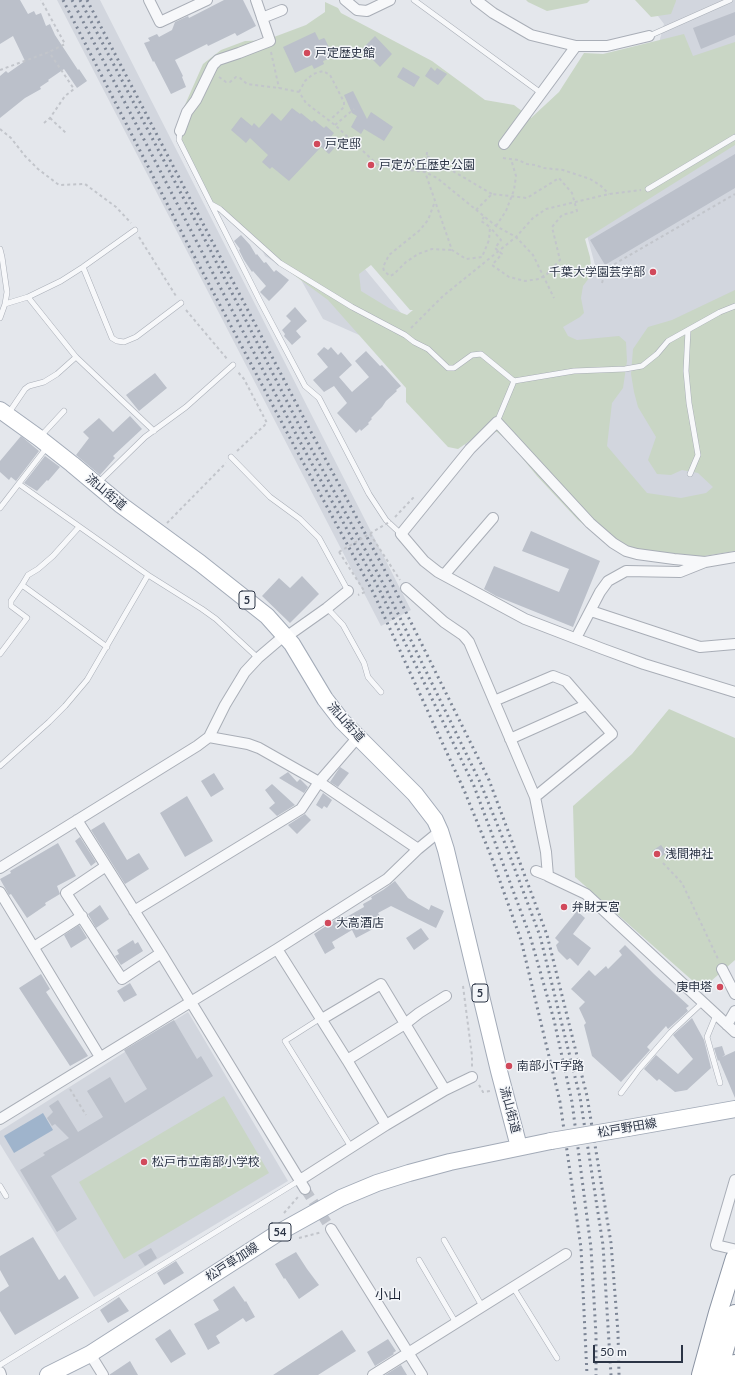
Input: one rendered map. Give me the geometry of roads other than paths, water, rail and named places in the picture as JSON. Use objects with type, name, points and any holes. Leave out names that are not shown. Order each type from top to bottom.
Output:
[{"type":"highway","points":[[701,1375],[734,1253]]},
{"type":"highway","points":[[717,1375],[735,1314]]},
{"type":"highway","points":[[732,1375],[735,1364]]},
{"type":"main road","name":"流山街道","points":[[4,412],[44,441],[126,510],[158,532],[267,616],[286,636],[333,710],[415,794],[435,820],[440,831],[519,1147]]},
{"type":"main road","name":"松戸野田線","points":[[519,1147],[735,1109]]},
{"type":"main road","name":"松戸草加線","points":[[48,1375],[90,1354],[278,1233],[341,1198],[377,1183],[409,1173],[450,1162],[519,1147]]},
{"type":"street","points":[[149,0],[160,22],[207,0]]},
{"type":"street","points":[[180,131],[187,112],[196,100],[213,64],[218,60],[270,41],[256,0]]},
{"type":"street","points":[[345,0],[357,10],[367,10],[390,0]]},
{"type":"street","points":[[476,0],[493,13],[532,35],[576,46],[607,46],[649,36]]},
{"type":"street","points":[[262,18],[282,10]]},
{"type":"street","points":[[504,144],[576,46]]},
{"type":"street","points":[[705,562],[637,554],[626,551],[613,544],[590,523],[497,422],[470,449],[401,534],[424,561],[438,572],[525,618],[644,664],[735,692]]},
{"type":"street","points":[[444,575],[493,518]]},
{"type":"street","points":[[576,638],[600,592],[608,581],[626,571],[680,572],[705,562],[735,557]]},
{"type":"street","points":[[406,588],[436,618],[463,635],[469,642],[535,797],[546,852],[549,876]]},
{"type":"street","points":[[0,868],[197,746],[209,737],[245,672],[258,658],[348,591]]},
{"type":"street","points":[[591,611],[700,648],[735,644]]},
{"type":"street","points":[[494,701],[553,676],[566,681],[612,734],[535,797]]},
{"type":"street","points":[[510,739],[586,705]]},
{"type":"street","points":[[209,737],[248,744],[259,748],[320,782],[418,849]]},
{"type":"street","points":[[134,911],[301,809],[320,782],[358,737]]},
{"type":"street","points":[[77,820],[305,1189]]},
{"type":"street","points":[[0,1120],[277,949],[387,879],[418,849],[440,831]]},
{"type":"street","points":[[106,866],[66,893],[122,980],[161,954]]},
{"type":"street","points":[[536,871],[586,894],[735,1032]]},
{"type":"street","points":[[0,892],[100,1057]]},
{"type":"street","points":[[34,947],[82,916]]},
{"type":"street","points":[[277,949],[348,1060],[386,1125]]},
{"type":"street","points":[[722,969],[735,994]]},
{"type":"street","points":[[321,1018],[381,984],[445,1090]]},
{"type":"street","points":[[348,1060],[446,996]]},
{"type":"street","points":[[727,1025],[735,1011]]},
{"type":"street","points":[[300,1180],[386,1125],[445,1090],[474,1079]]},
{"type":"street","points":[[734,1253],[716,1245],[735,1180]]},
{"type":"street","points":[[331,1229],[422,1375]]},
{"type":"street","points":[[373,1375],[566,1254]]},
{"type":"street","points":[[90,1354],[103,1375]]},
{"type":"lane","points":[[414,0],[541,93]]},
{"type":"lane","points":[[649,36],[730,0]]},
{"type":"lane","points":[[180,131],[179,140],[210,204],[305,386],[319,398],[369,494],[386,520],[401,534]]},
{"type":"lane","points":[[648,189],[735,137]]},
{"type":"lane","points":[[210,204],[220,209],[280,263],[352,307],[428,349],[448,368],[454,368],[472,355],[481,354],[514,382]]},
{"type":"lane","points":[[5,304],[28,298],[61,281],[135,230]]},
{"type":"lane","points":[[0,249],[7,292],[0,318]]},
{"type":"lane","points":[[83,267],[112,338],[117,341],[124,342],[136,337],[181,303]]},
{"type":"lane","points":[[28,298],[76,357],[154,431]]},
{"type":"lane","points":[[514,382],[574,371],[625,369],[642,366],[657,354],[668,341],[720,312],[735,306]]},
{"type":"lane","points":[[688,330],[686,371],[698,455],[690,474]]},
{"type":"lane","points":[[4,412],[25,389],[29,386],[44,382],[57,374],[76,357]]},
{"type":"lane","points":[[96,484],[133,447],[186,407],[233,366]]},
{"type":"lane","points":[[497,422],[514,382]]},
{"type":"lane","points":[[0,508],[19,484],[44,441],[64,411]]},
{"type":"lane","points":[[231,457],[270,497],[300,519],[319,538],[348,591]]},
{"type":"lane","points":[[19,484],[148,575],[216,619],[258,658]]},
{"type":"lane","points":[[0,654],[27,618],[11,606],[11,601],[28,575],[38,570],[53,556],[79,527]]},
{"type":"lane","points":[[0,766],[49,722],[87,680],[148,575]]},
{"type":"lane","points":[[22,585],[107,647]]},
{"type":"lane","points":[[327,608],[343,625],[364,663],[368,677],[382,692]]},
{"type":"lane","points":[[621,1093],[639,1069],[671,1032],[703,1002]]},
{"type":"lane","points":[[716,1015],[707,1037],[720,1083]]},
{"type":"lane","points":[[321,1018],[286,1041],[351,1147]]},
{"type":"lane","points":[[0,1365],[300,1180]]},
{"type":"lane","points":[[0,1186],[6,1196]]},
{"type":"lane","points":[[444,1240],[482,1306]]},
{"type":"lane","points":[[418,1260],[456,1323]]},
{"type":"lane","points":[[513,1287],[557,1358]]},
{"type":"water","points":[[43,1113],[53,1130],[14,1153],[4,1136]]},
{"type":"tunnel","points":[[305,1189],[331,1229]]},
{"type":"railway","points":[[63,0],[181,231],[374,594],[464,790],[491,856],[521,940],[560,1102],[581,1248],[587,1375]]},
{"type":"railway","points":[[72,0],[297,436],[380,591],[474,786],[530,936],[554,1020],[572,1102],[591,1248],[596,1335],[596,1375]]},
{"type":"railway","points":[[80,0],[197,224],[303,433],[385,587],[480,782],[508,851],[540,936],[580,1097],[603,1245],[611,1375]]},
{"type":"railway","points":[[87,0],[310,430],[392,584],[489,780],[547,935],[587,1096],[611,1243],[618,1333],[619,1375]]},
{"type":"place","name":"戸定歴史館","points":[[307,53]]},
{"type":"place","name":"戸定邸","points":[[317,144]]},
{"type":"place","name":"戸定が丘歴史公園","points":[[371,165]]},
{"type":"place","name":"千葉大学園芸学部","points":[[653,272]]},
{"type":"place","name":"浅間神社","points":[[657,854]]},
{"type":"place","name":"弁財天宮","points":[[564,907]]},
{"type":"place","name":"大高酒店","points":[[328,923]]},
{"type":"place","name":"庚申塔","points":[[720,987]]},
{"type":"place","name":"南部小T字路","points":[[509,1066]]},
{"type":"place","name":"松戸市立南部小学校","points":[[144,1162]]},
{"type":"district","name":"小山","points":[[388,1295]]}]
